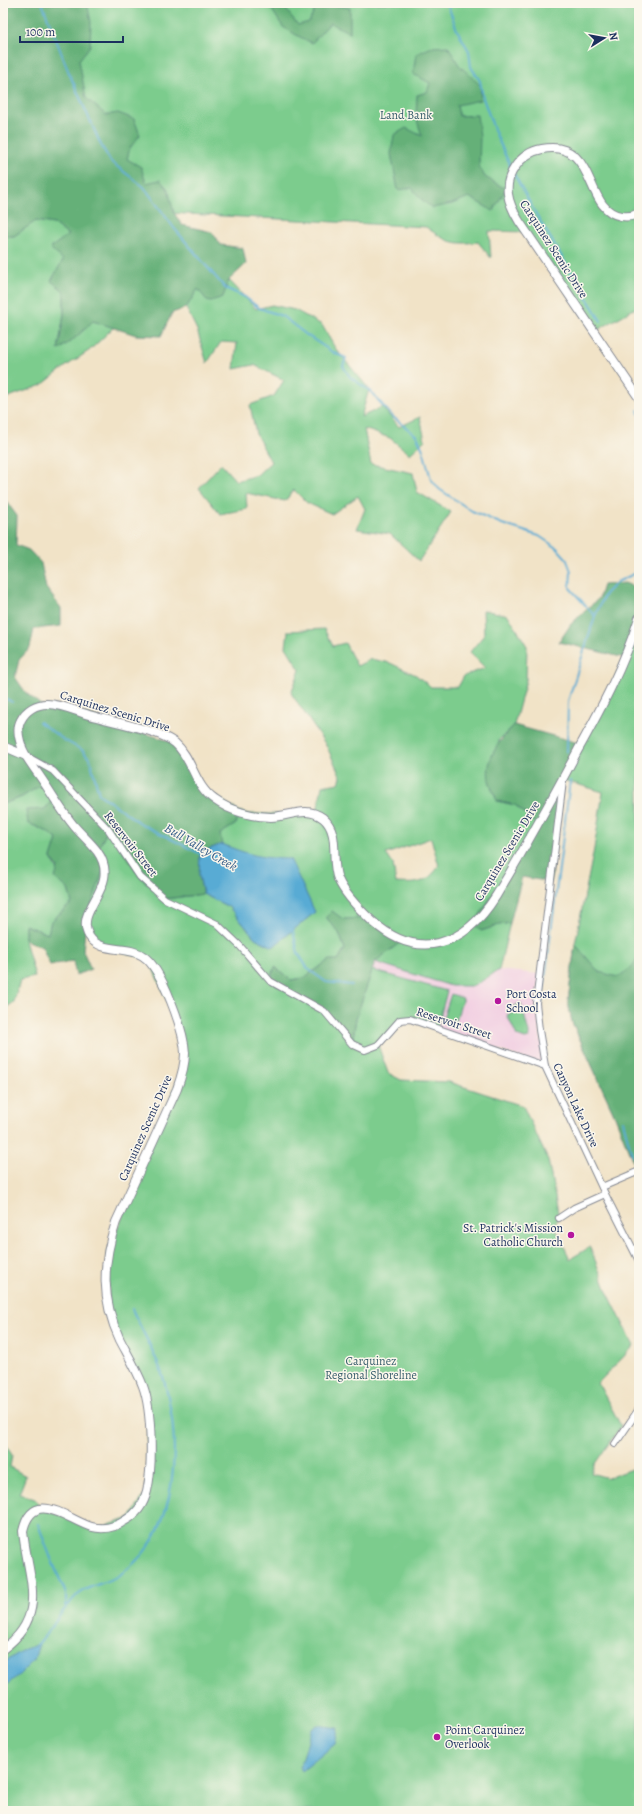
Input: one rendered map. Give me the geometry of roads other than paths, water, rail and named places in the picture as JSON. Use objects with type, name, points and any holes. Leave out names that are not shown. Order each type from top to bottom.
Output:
[{"type":"street","name":"Carquinez Scenic Drive","points":[[639,213],[624,217],[618,216],[605,208],[597,196],[581,162],[567,152],[555,148],[540,150],[528,155],[517,164],[509,176],[506,189],[514,214],[639,398]]},
{"type":"street","name":"Carquinez Scenic Drive","points":[[3,1650],[23,1627],[33,1602],[33,1584],[23,1531],[24,1523],[29,1516],[42,1509],[50,1508],[92,1527],[107,1528],[130,1518],[143,1502],[146,1492],[150,1457],[148,1407],[140,1378],[120,1338],[109,1310],[105,1281],[105,1265],[116,1222],[177,1090],[183,1072],[185,1058],[184,1042],[177,1021],[161,977],[154,965],[138,953],[100,945],[89,936],[86,921],[87,914],[103,882],[105,875],[103,862],[97,851],[68,819],[26,756],[19,739],[18,725],[21,719],[30,709],[41,705],[55,705],[152,732],[169,739],[175,744],[185,755],[203,788],[214,800],[221,804],[258,816],[276,817],[309,812],[321,817],[332,832],[336,873],[347,894],[368,918],[384,931],[402,941],[422,945],[439,943],[455,938],[469,929],[484,914],[502,886],[563,780],[614,684],[639,618]]},
{"type":"street","points":[[3,746],[26,756]]},
{"type":"street","name":"Reservoir Street","points":[[26,756],[52,772],[103,823],[140,877],[165,899],[217,924],[240,946],[270,982],[324,1010],[352,1044],[365,1050],[378,1045],[400,1020],[410,1019],[546,1066]]},
{"type":"street","name":"Canyon Lake Drive","points":[[563,780],[536,1003],[538,1030],[546,1066],[605,1194],[639,1262]]},
{"type":"street","points":[[602,1187],[637,1172],[639,1175]]},
{"type":"street","points":[[558,1218],[574,1208],[605,1194]]},
{"type":"street","points":[[614,1444],[639,1408]]},
{"type":"water","points":[[222,844],[239,851],[255,855],[290,859],[315,912],[273,947],[255,938],[229,907],[203,894],[199,875],[200,854]]},
{"type":"water","points":[[39,1644],[34,1660],[19,1675],[5,1686],[3,1685],[3,1663],[25,1649]]},
{"type":"water","points":[[317,1725],[338,1728],[335,1744],[302,1771],[300,1767],[312,1729]]},
{"type":"waterway","points":[[42,3],[69,73],[101,145],[111,162],[144,187],[174,228],[225,288],[245,297],[259,308],[282,316],[308,336],[334,353],[346,358],[343,366],[350,377],[370,391],[393,417],[417,436],[423,450],[431,479],[439,489],[472,511],[502,524],[539,536],[557,548],[566,558],[571,571],[570,588],[595,616]]},
{"type":"waterway","points":[[447,3],[457,30],[469,51],[471,67],[480,81],[483,98],[495,132],[511,168]]},
{"type":"waterway","points":[[514,174],[537,216],[601,321]]},
{"type":"waterway","points":[[638,410],[639,414]]},
{"type":"waterway","points":[[567,752],[568,701],[595,616],[605,594],[617,582],[636,573],[639,565]]},
{"type":"waterway","name":"Bull Valley Creek","points":[[3,697],[12,702]]},
{"type":"waterway","name":"Bull Valley Creek","points":[[39,722],[64,740],[82,750],[90,759],[99,794],[143,825],[203,855]]},
{"type":"waterway","points":[[542,1003],[570,781]]},
{"type":"waterway","name":"Bull Valley Creek","points":[[292,927],[298,953],[308,969],[326,982],[352,985]]},
{"type":"waterway","name":"Bull Valley Creek","points":[[623,1121],[632,1155]]},
{"type":"waterway","points":[[37,1645],[76,1596],[85,1590],[118,1576],[134,1563],[148,1546],[159,1527],[167,1506],[172,1483],[174,1459],[171,1413],[161,1370],[132,1309]]},
{"type":"waterway","points":[[38,1524],[66,1594],[66,1608]]},
{"type":"place","name":"Port Costa School","points":[[498,1001]]},
{"type":"place","name":"St. Patrick's Mission Catholic Church","points":[[571,1235]]},
{"type":"place","name":"Point Carquinez Overlook","points":[[437,1737]]},
{"type":"park label","name":"Land Bank","points":[[406,115]]},
{"type":"park label","name":"Carquinez Regional Shoreline","points":[[371,1368]]}]
